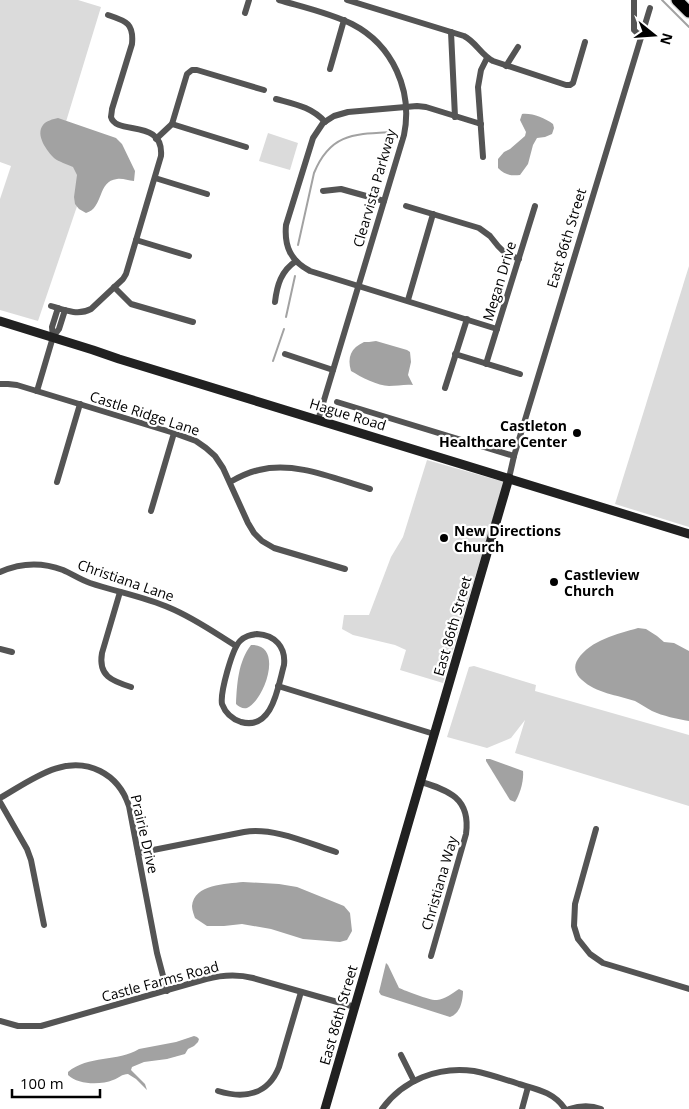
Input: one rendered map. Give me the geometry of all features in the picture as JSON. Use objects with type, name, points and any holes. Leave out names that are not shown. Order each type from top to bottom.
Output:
[{"type":"highway","points":[[677,0],[689,12]]},
{"type":"street","points":[[245,13],[249,0]]},
{"type":"street","name":"Clearvista Parkway","points":[[282,0],[344,20],[368,33],[388,54],[399,73],[406,107],[404,132],[318,420]]},
{"type":"street","points":[[347,0],[464,36],[472,40],[493,61],[566,85],[573,83],[585,42]]},
{"type":"street","points":[[634,0],[634,30],[642,35]]},
{"type":"street","name":"East 86th Street","points":[[325,1109],[514,456],[650,8]]},
{"type":"street","points":[[38,391],[53,337],[54,307],[79,313],[88,311],[123,279],[162,154],[160,145],[151,134],[138,128],[121,126],[114,122],[111,117],[133,36],[130,27],[125,21],[108,15]]},
{"type":"street","points":[[330,69],[344,20]]},
{"type":"street","points":[[451,32],[455,117]]},
{"type":"street","points":[[506,66],[518,48]]},
{"type":"street","points":[[483,157],[479,81],[481,70],[488,58]]},
{"type":"street","points":[[156,139],[172,124],[187,74],[191,71],[197,70],[264,90]]},
{"type":"street","points":[[276,99],[311,110],[325,122]]},
{"type":"street","points":[[481,124],[423,107],[348,112],[334,116],[320,127],[313,138],[286,226],[285,235],[289,252],[296,261],[310,271],[498,329]]},
{"type":"street","points":[[172,124],[246,147]]},
{"type":"street","points":[[155,178],[207,194]]},
{"type":"street","points":[[323,191],[341,189],[384,202]]},
{"type":"street","points":[[406,206],[481,229],[505,253],[519,259]]},
{"type":"street","name":"Megan Drive","points":[[486,364],[536,206]]},
{"type":"street","points":[[408,300],[433,214]]},
{"type":"street","points":[[136,240],[188,256]]},
{"type":"street","points":[[275,302],[282,275],[296,261]]},
{"type":"street","points":[[114,287],[131,304],[193,322]]},
{"type":"street","points":[[53,337],[59,329],[65,310]]},
{"type":"street","points":[[445,388],[466,319]]},
{"type":"street","name":"Hague Road","points":[[0,321],[689,534]]},
{"type":"street","points":[[285,354],[333,370]]},
{"type":"street","points":[[455,354],[520,374]]},
{"type":"street","name":"Castle Ridge Lane","points":[[0,384],[12,384],[38,391],[196,441],[209,450],[220,462],[248,523],[256,535],[277,548],[345,569]]},
{"type":"street","name":"Hague Road","points":[[337,402],[514,456]]},
{"type":"street","points":[[57,482],[80,404]]},
{"type":"street","points":[[150,511],[174,433]]},
{"type":"street","points":[[230,482],[259,470],[286,467],[310,471],[370,489]]},
{"type":"street","name":"Christiana Lane","points":[[0,572],[11,567],[24,565],[46,565],[62,570],[90,583],[158,603],[181,613],[236,646]]},
{"type":"street","points":[[120,592],[102,653],[101,664],[105,674],[111,680],[130,687]]},
{"type":"street","points":[[265,634],[277,641],[282,647],[285,657],[271,708],[258,721],[240,722],[230,717],[224,708],[221,698],[236,646],[244,637],[265,634]]},
{"type":"street","points":[[0,649],[12,652]]},
{"type":"street","points":[[278,686],[434,734]]},
{"type":"street","name":"Prairie Drive","points":[[0,800],[57,767],[75,764],[94,768],[114,781],[121,789],[130,808],[157,953],[167,990]]},
{"type":"street","name":"Christiana Way","points":[[421,782],[443,789],[454,796],[462,805],[467,820],[466,834],[431,956]]},
{"type":"street","points":[[0,800],[31,860],[44,925]]},
{"type":"street","points":[[596,829],[575,904],[574,926],[578,939],[590,954],[603,963],[689,989]]},
{"type":"street","points":[[138,853],[257,831],[273,833],[336,852]]},
{"type":"street","name":"Castle Farms Road","points":[[0,1021],[18,1026],[41,1026],[214,977],[231,975],[253,978],[355,1007]]},
{"type":"street","points":[[218,1091],[232,1095],[245,1095],[258,1091],[271,1081],[278,1070],[301,992]]},
{"type":"street","points":[[401,1055],[414,1081]]},
{"type":"street","points":[[382,1109],[396,1093],[414,1081],[438,1072],[461,1070],[485,1074],[547,1093],[565,1107],[591,1106],[601,1109]]},
{"type":"street","points":[[522,1109],[528,1087]]},
{"type":"shaded area","points":[[0,0],[78,0],[101,7],[65,125],[88,174],[38,321],[0,310],[0,199],[11,166],[0,162]]},
{"type":"shaded area","points":[[522,114],[530,114],[542,118],[553,124],[554,128],[552,134],[537,138],[528,164],[520,175],[506,174],[498,168],[498,159],[525,136],[526,132],[520,120]]},
{"type":"shaded area","points":[[58,118],[116,138],[122,144],[135,171],[134,181],[117,179],[106,184],[96,206],[86,213],[75,204],[77,175],[73,167],[54,158],[45,147],[41,138],[40,133],[43,125],[48,121]]},
{"type":"shaded area","points":[[268,133],[298,143],[290,170],[259,161]]},
{"type":"shaded area","points":[[689,266],[689,527],[615,504]]},
{"type":"shaded area","points":[[376,341],[410,352],[411,362],[408,375],[413,385],[385,386],[351,371],[350,357],[353,350],[364,342]]},
{"type":"shaded area","points":[[427,460],[504,482],[443,683],[400,670],[406,650],[395,645],[353,635],[342,629],[344,615],[369,615],[391,557],[403,537]]},
{"type":"shaded area","points":[[638,628],[646,629],[664,642],[674,643],[689,651],[689,721],[652,711],[635,701],[600,691],[582,680],[578,675],[575,667],[576,662],[583,652],[597,642]]},
{"type":"shaded area","points":[[251,645],[261,647],[267,653],[269,663],[268,674],[260,695],[247,708],[244,708],[236,704],[238,681],[243,659]]},
{"type":"shaded area","points":[[474,666],[536,685],[535,691],[689,735],[689,806],[515,753],[525,720],[511,738],[487,748],[447,737],[469,667]]},
{"type":"shaded area","points":[[486,759],[523,771],[521,787],[515,802],[510,800]]},
{"type":"shaded area","points":[[243,882],[297,887],[344,906],[350,913],[352,931],[347,940],[340,942],[303,939],[271,929],[242,924],[207,926],[195,918],[192,906],[198,893],[220,885]]},
{"type":"shaded area","points":[[386,963],[399,988],[437,1000],[459,989],[463,991],[459,1010],[450,1017],[381,995],[379,992]]},
{"type":"shaded area","points":[[194,1036],[199,1039],[198,1042],[188,1049],[185,1054],[144,1062],[132,1067],[131,1070],[145,1084],[147,1090],[128,1074],[108,1082],[96,1083],[78,1081],[68,1075],[68,1072],[85,1063],[122,1056],[139,1049],[176,1042]]},
{"type":"waterway","points":[[662,0],[689,27]]},
{"type":"waterway","points":[[298,245],[314,173],[327,150],[335,143],[354,136],[391,132]]},
{"type":"waterway","points":[[286,317],[295,276]]},
{"type":"waterway","points":[[273,361],[284,329]]},
{"type":"place","name":"Castleton Healthcare Center","points":[[577,433]]},
{"type":"place","name":"New Directions Church","points":[[444,538]]},
{"type":"place","name":"Castleview Church","points":[[554,582]]}]
